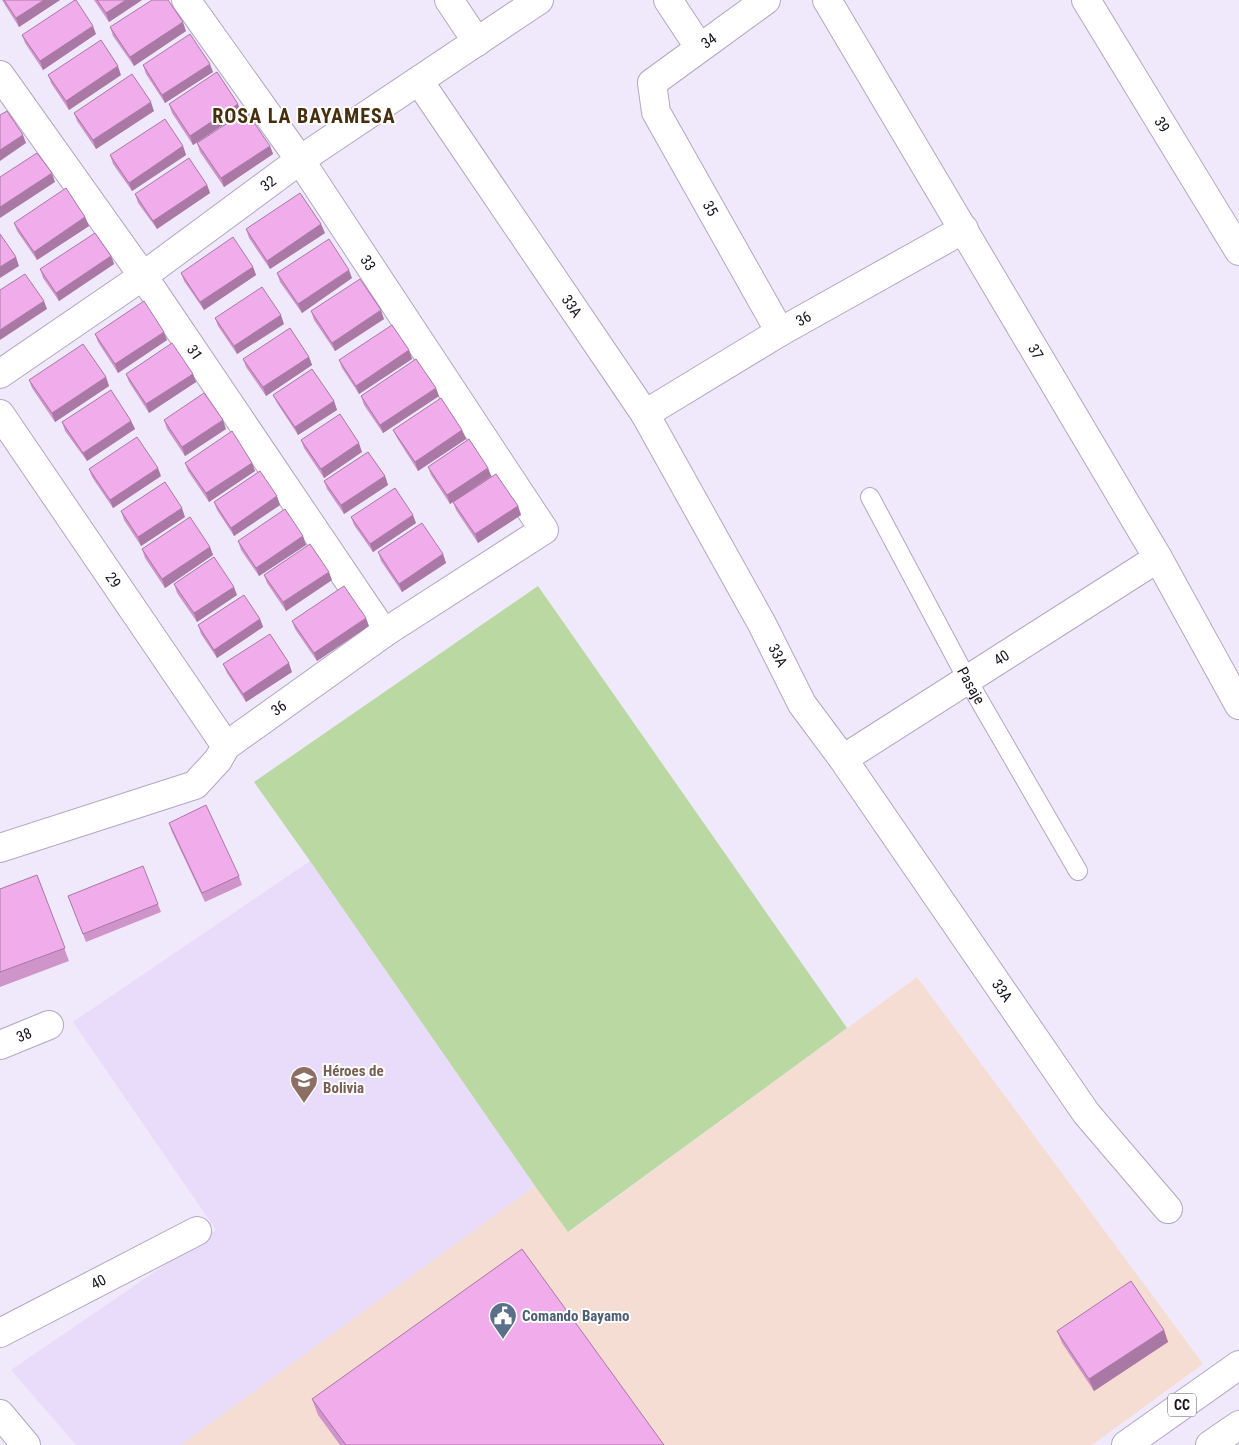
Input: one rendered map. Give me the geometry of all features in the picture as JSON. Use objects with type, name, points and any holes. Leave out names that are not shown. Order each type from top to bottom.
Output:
[{"type":"main road","name":"33","points":[[186,0],[300,160],[544,530]]},
{"type":"main road","points":[[449,0],[477,42]]},
{"type":"main road","name":"32","points":[[0,374],[143,276],[300,160],[540,0]]},
{"type":"main road","points":[[668,0],[699,47]]},
{"type":"main road","name":"34","points":[[652,83],[766,0]]},
{"type":"main road","name":"37","points":[[827,0],[1158,558],[1239,705]]},
{"type":"main road","name":"39","points":[[1086,0],[1239,250]]},
{"type":"main road","name":"31","points":[[0,75],[143,276],[384,633]]},
{"type":"main road","name":"33A","points":[[418,81],[645,414],[762,624],[802,704],[843,759],[1086,1112],[1168,1209]]},
{"type":"main road","name":"35","points":[[652,83],[656,112],[780,332]]},
{"type":"main road","name":"36","points":[[645,414],[780,332],[964,229]]},
{"type":"main road","name":"29","points":[[0,414],[226,746]]},
{"type":"main road","name":"36","points":[[0,848],[195,785],[218,760],[226,746],[384,633],[544,530]]},
{"type":"main road","name":"40","points":[[843,759],[1158,558]]},
{"type":"main road","name":"38","points":[[0,1045],[49,1025]]},
{"type":"main road","name":"40","points":[[0,1333],[197,1231]]},
{"type":"main road","name":"CC","points":[[1126,1445],[1239,1365]]},
{"type":"main road","points":[[0,1414],[26,1445]]},
{"type":"main road","points":[[1210,1445],[1239,1424]]},
{"type":"lane","name":"Pasaje","points":[[870,497],[966,679],[1078,871]]},
{"type":"shaded area","name":"Héroes de Bolivia","points":[[310,861],[535,1186],[181,1445],[76,1445],[11,1370],[216,1230],[73,1022]]},
{"type":"shaded area","points":[[917,977],[1203,1364],[1092,1445],[181,1445],[535,1186],[569,1232]]},
{"type":"green space","points":[[538,586],[847,1028],[568,1232],[254,782]]},
{"type":"building","points":[[4,0],[44,0],[16,18]]},
{"type":"building","points":[[75,0],[93,26],[40,61],[22,35]]},
{"type":"building","points":[[97,0],[126,0],[106,13]]},
{"type":"building","points":[[152,0],[168,0],[183,22],[130,57],[110,27]]},
{"type":"building","points":[[190,34],[210,64],[162,95],[143,65]]},
{"type":"building","points":[[101,40],[118,66],[66,101],[48,75]]},
{"type":"building","points":[[217,72],[238,104],[190,136],[169,104]]},
{"type":"building","points":[[132,74],[151,102],[93,140],[74,113]]},
{"type":"building","points":[[7,111],[23,135],[0,150],[0,115]]},
{"type":"building","points":[[246,111],[270,146],[221,178],[197,143]]},
{"type":"building","points":[[165,119],[183,146],[129,183],[110,155]]},
{"type":"building","points":[[37,153],[52,173],[0,207],[0,177]]},
{"type":"building","points":[[189,158],[207,185],[153,221],[135,194]]},
{"type":"building","points":[[66,188],[85,217],[34,252],[14,223]]},
{"type":"building","points":[[300,193],[321,224],[267,261],[246,229]]},
{"type":"building","points":[[95,233],[111,256],[56,293],[40,269]]},
{"type":"building","points":[[0,234],[16,257],[0,267]]},
{"type":"building","points":[[233,237],[253,267],[200,302],[181,273]]},
{"type":"building","points":[[329,239],[349,270],[298,304],[277,273]]},
{"type":"building","points":[[25,274],[44,301],[0,330],[0,290]]},
{"type":"building","points":[[360,279],[381,310],[332,343],[311,311]]},
{"type":"building","points":[[262,287],[281,315],[234,346],[215,318]]},
{"type":"building","points":[[144,301],[164,332],[115,364],[95,334]]},
{"type":"building","points":[[392,325],[409,350],[356,386],[339,360]]},
{"type":"building","points":[[290,328],[309,357],[263,387],[243,359]]},
{"type":"building","points":[[172,343],[193,374],[146,404],[126,374]]},
{"type":"building","points":[[83,344],[106,377],[52,413],[29,380]]},
{"type":"building","points":[[416,359],[436,388],[380,425],[361,396]]},
{"type":"building","points":[[312,369],[334,401],[295,427],[273,395]]},
{"type":"building","points":[[111,390],[131,421],[83,453],[62,422]]},
{"type":"building","points":[[204,393],[223,420],[182,447],[164,420]]},
{"type":"building","points":[[441,398],[462,430],[415,462],[393,430]]},
{"type":"building","points":[[340,414],[359,443],[321,469],[301,440]]},
{"type":"building","points":[[232,431],[252,463],[206,493],[185,463]]},
{"type":"building","points":[[137,437],[158,468],[110,500],[89,469]]},
{"type":"building","points":[[469,439],[488,468],[447,495],[428,467]]},
{"type":"building","points":[[368,452],[385,476],[341,505],[324,481]]},
{"type":"building","points":[[260,471],[277,496],[231,528],[214,502]]},
{"type":"building","points":[[496,474],[518,506],[475,534],[453,502]]},
{"type":"building","points":[[165,482],[182,508],[138,537],[121,511]]},
{"type":"building","points":[[395,488],[413,515],[370,544],[351,517]]},
{"type":"building","points":[[285,509],[303,536],[256,568],[238,541]]},
{"type":"building","points":[[190,517],[210,547],[162,579],[142,549]]},
{"type":"building","points":[[422,523],[443,554],[399,584],[378,552]]},
{"type":"building","points":[[310,544],[329,572],[283,602],[264,575]]},
{"type":"building","points":[[214,557],[234,587],[194,613],[174,584]]},
{"type":"building","points":[[344,586],[366,618],[314,653],[292,621]]},
{"type":"building","points":[[244,595],[260,619],[214,650],[198,625]]},
{"type":"building","points":[[270,634],[289,663],[243,694],[223,664]]},
{"type":"building","points":[[206,805],[239,876],[202,893],[169,823]]},
{"type":"building","points":[[143,866],[158,904],[83,934],[68,896]]},
{"type":"building","points":[[37,875],[65,948],[0,972],[0,889]]},
{"type":"building","name":"Comando Bayamo","points":[[522,1249],[664,1445],[346,1445],[312,1399]]},
{"type":"building","points":[[1131,1281],[1164,1330],[1089,1379],[1057,1331]]},
{"type":"place","name":"Héroes de Bolivia","points":[[304,1104]]},
{"type":"place","name":"Comando Bayamo","points":[[503,1340]]},
{"type":"district","name":"ROSA LA BAYAMESA","points":[[304,116]]}]
